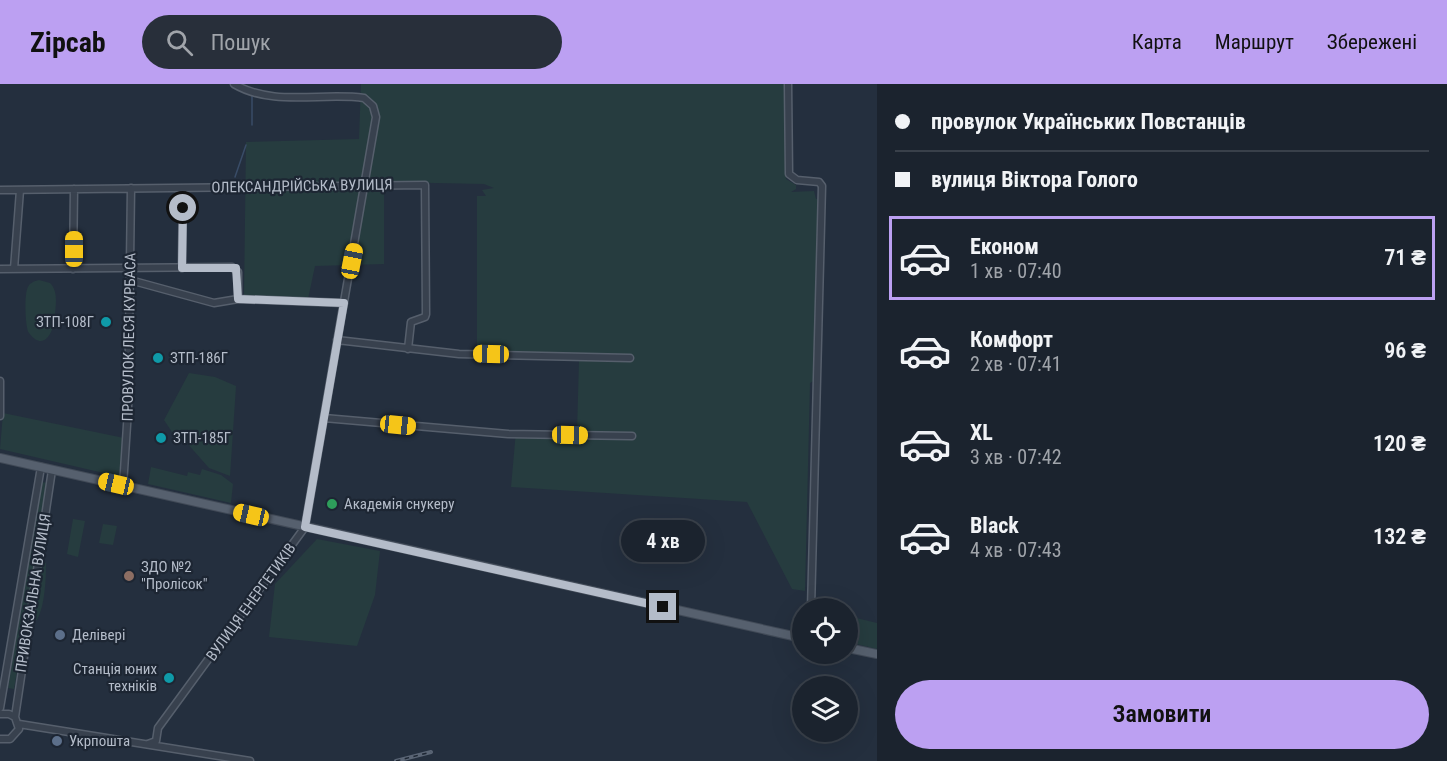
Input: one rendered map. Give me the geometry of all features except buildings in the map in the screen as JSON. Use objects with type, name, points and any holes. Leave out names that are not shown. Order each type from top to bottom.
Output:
[{"type":"main road","points":[[0,459],[792,636]]},
{"type":"main road","points":[[858,650],[877,654]]},
{"type":"street","name":"ВУЛИЦЯ ЕНЕРГЕТИКІВ","points":[[148,744],[156,741],[158,728],[305,527],[376,111],[369,101],[357,97],[290,97],[250,90],[234,84]]},
{"type":"street","points":[[788,84],[789,174],[797,180],[819,182],[822,186],[811,598]]},
{"type":"street","name":"ОЛЕКСАНДРІЙСЬКА ВУЛИЦЯ","points":[[0,190],[425,185],[426,314],[425,317],[411,322],[408,349]]},
{"type":"street","name":"ПРОВУЛОК ЛЕСЯ КУРБАСА","points":[[123,486],[128,410],[131,188]]},
{"type":"street","points":[[182,268],[183,188]]},
{"type":"street","points":[[74,189],[74,269]]},
{"type":"street","points":[[14,270],[20,190]]},
{"type":"street","points":[[0,269],[236,268],[238,299]]},
{"type":"street","points":[[130,280],[214,303],[238,299],[344,303]]},
{"type":"street","points":[[337,340],[459,354],[630,358]]},
{"type":"street","points":[[0,416],[1,381]]},
{"type":"street","points":[[324,418],[508,434],[632,436]]},
{"type":"street","name":"ПРИВОКЗАЛЬНА ВУЛИЦЯ","points":[[0,708],[41,468]]},
{"type":"street","name":"ПРИВОКЗАЛЬНА ВУЛИЦЯ","points":[[15,717],[52,470]]},
{"type":"street","points":[[0,714],[15,717],[19,724]]},
{"type":"street","points":[[19,724],[250,761]]},
{"type":"street","points":[[0,739],[14,737],[19,724]]},
{"type":"green space","points":[[361,84],[785,84],[786,179],[796,185],[796,189],[791,192],[814,191],[816,199],[821,198],[815,380],[810,383],[805,591],[792,589],[747,502],[511,487],[516,431],[577,433],[579,360],[477,358],[477,196],[486,196],[482,190],[494,188],[484,184],[387,182],[384,189],[384,264],[315,266],[308,299],[244,296],[246,142],[359,139]]},
{"type":"green space","points":[[39,280],[53,286],[56,301],[55,320],[51,332],[48,337],[40,341],[29,333],[26,310],[28,287],[32,282]]},
{"type":"green space","points":[[189,373],[215,377],[236,386],[230,476],[209,468],[186,442],[172,432],[164,420]]},
{"type":"green space","points":[[3,413],[124,438],[121,477],[0,449]]},
{"type":"green space","points":[[151,467],[187,476],[188,472],[200,475],[202,469],[221,475],[233,484],[231,503],[148,484]]},
{"type":"green space","points":[[41,482],[48,483],[14,689],[8,688]]},
{"type":"green space","points":[[73,519],[85,521],[78,557],[67,554]]},
{"type":"green space","points":[[103,524],[117,526],[113,545],[99,543]]},
{"type":"green space","points":[[317,539],[380,551],[375,595],[357,646],[269,637],[275,584]]},
{"type":"green space","points":[[40,559],[46,563],[42,607],[37,620],[31,621]]},
{"type":"green space","points":[[858,618],[877,623],[877,649],[858,644]]},
{"type":"waterway","points":[[252,93],[252,125]]},
{"type":"waterway","points":[[235,177],[246,145]]},
{"type":"railway","points":[[396,761],[431,752]]},
{"type":"place","name":"ЗТП-108Г","points":[[106,322]]},
{"type":"place","name":"ЗТП-186Г","points":[[158,358]]},
{"type":"place","name":"ЗТП-185Г","points":[[161,438]]},
{"type":"place","name":"Академія снукеру","points":[[332,504]]},
{"type":"place","name":"ЗДО №2 \"Пролісок\"","points":[[129,576]]},
{"type":"place","name":"Делівері","points":[[60,635]]},
{"type":"place","name":"Станція юних техніків","points":[[169,678]]},
{"type":"place","name":"Укрпошта","points":[[57,741]]},
{"type":"route","points":[[183,208],[182,268],[236,268],[238,299],[344,303],[305,527],[663,607]]}]
